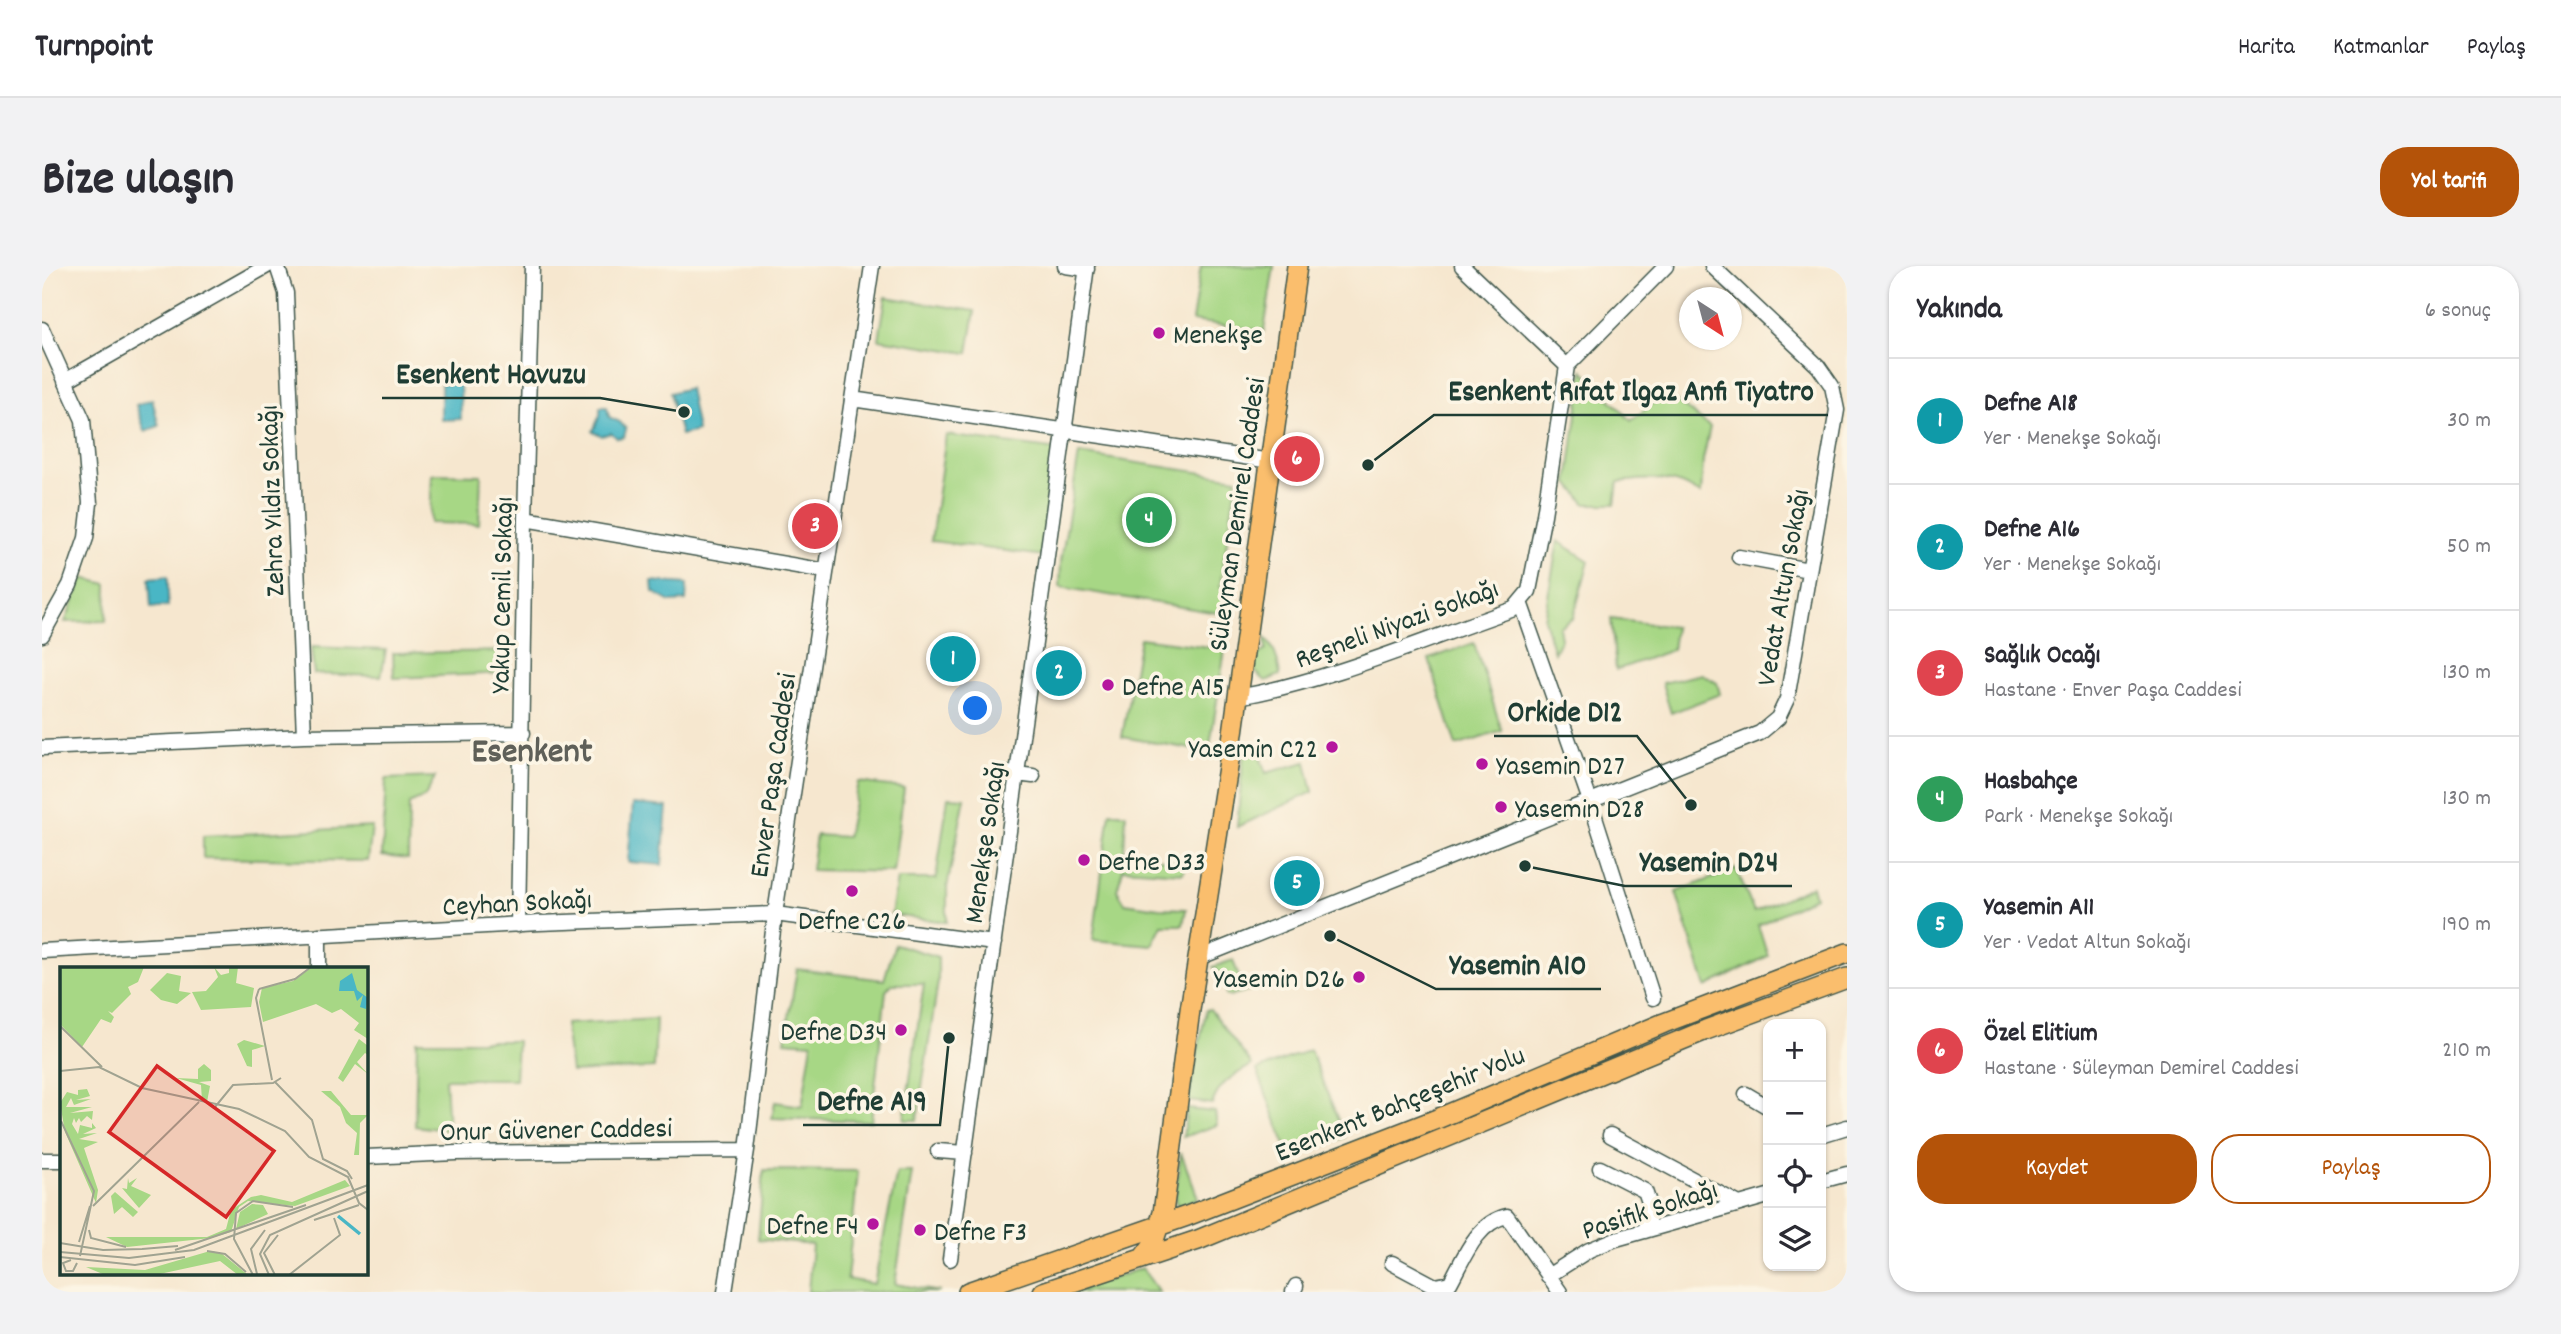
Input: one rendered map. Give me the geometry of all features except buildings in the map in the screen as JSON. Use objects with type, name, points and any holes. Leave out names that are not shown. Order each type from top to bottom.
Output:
[{"type":"main road","name":"Süleyman Demirel Caddesi","points":[[1160,1227],[1238,697],[1297,266]]},
{"type":"main road","points":[[1842,954],[1847,978]]},
{"type":"main road","name":"Esenkent Bahçeşehir Yolu","points":[[968,1292],[1160,1227],[1437,1119],[1664,1023],[1842,954]]},
{"type":"main road","name":"Esenkent Bahçeşehir Yolu","points":[[1043,1292],[1188,1243],[1706,1030],[1847,978]]},
{"type":"main road","points":[[1143,1258],[1152,1246],[1160,1227],[1168,1237],[1188,1243]]},
{"type":"street","points":[[65,381],[267,266]]},
{"type":"street","name":"Zehra Yıldız Sokağı","points":[[277,266],[286,293],[304,736]]},
{"type":"street","name":"Yakup Cemil Sokağı","points":[[518,925],[532,266]]},
{"type":"street","name":"Enver Paşa Caddesi","points":[[725,1292],[747,1150],[775,914],[872,266]]},
{"type":"street","points":[[1065,266],[1087,267]]},
{"type":"street","points":[[1462,266],[1567,366],[1665,266]]},
{"type":"street","name":"Vedat Altun Sokağı","points":[[1198,958],[1760,733],[1777,718],[1787,699],[1809,570],[1820,551],[1837,410],[1832,386],[1818,366],[1712,266]]},
{"type":"street","name":"Menekşe Sokağı","points":[[950,1259],[1087,267]]},
{"type":"street","points":[[42,329],[83,420],[90,503],[86,538],[71,585],[42,635]]},
{"type":"street","name":"Reşneli Niyazi Sokağı","points":[[1238,697],[1287,687],[1337,672],[1514,609],[1529,591],[1567,366]]},
{"type":"street","points":[[1835,399],[1847,386]]},
{"type":"street","points":[[852,399],[1271,461]]},
{"type":"street","points":[[525,519],[826,571]]},
{"type":"street","points":[[1739,558],[1809,570]]},
{"type":"street","points":[[1520,602],[1590,801],[1653,998]]},
{"type":"street","points":[[42,748],[304,736],[523,733]]},
{"type":"street","points":[[999,772],[1033,776]]},
{"type":"street","name":"Ceyhan Sokağı","points":[[42,951],[775,914],[994,943]]},
{"type":"street","points":[[318,967],[319,935]]},
{"type":"street","points":[[1746,1094],[1763,1104]]},
{"type":"street","points":[[1826,1133],[1847,1127]]},
{"type":"street","points":[[1610,1135],[1739,1204]]},
{"type":"street","name":"Onur Güvener Caddesi","points":[[368,1157],[456,1153],[747,1150]]},
{"type":"street","points":[[938,1151],[965,1153]]},
{"type":"street","points":[[42,1160],[60,1160]]},
{"type":"street","points":[[1600,1168],[1645,1191],[1651,1208],[1645,1231]]},
{"type":"street","points":[[1826,1180],[1847,1174]]},
{"type":"street","name":"Pasifik Sokağı","points":[[1548,1276],[1589,1250],[1763,1197]]},
{"type":"street","points":[[1392,1263],[1435,1286],[1450,1283],[1479,1232],[1498,1218],[1507,1216],[1560,1292]]},
{"type":"green space","points":[[1201,266],[1274,266],[1264,331],[1192,321]]},
{"type":"green space","points":[[886,297],[975,311],[968,353],[879,339]]},
{"type":"green space","points":[[1583,370],[1631,421],[1666,393],[1710,427],[1703,460],[1701,494],[1661,479],[1618,482],[1615,504],[1586,504],[1568,482]]},
{"type":"green space","points":[[946,435],[1058,450],[1044,556],[931,541]]},
{"type":"green space","points":[[1079,454],[1237,478],[1220,586],[1232,602],[1230,615],[1060,587],[1061,561]]},
{"type":"green space","points":[[432,474],[481,475],[479,524],[430,523]]},
{"type":"green space","points":[[1558,541],[1589,561],[1573,618],[1559,627],[1561,638],[1554,653],[1544,619]]},
{"type":"green space","points":[[83,578],[107,584],[106,621],[65,622]]},
{"type":"green space","points":[[1611,619],[1675,627],[1672,650],[1616,670]]},
{"type":"green space","points":[[1140,638],[1225,649],[1209,752],[1122,737]]},
{"type":"green space","points":[[1265,638],[1276,655],[1280,675],[1266,681],[1258,675],[1252,662],[1252,653],[1259,654],[1266,650]]},
{"type":"green space","points":[[1474,643],[1502,731],[1456,746],[1429,659]]},
{"type":"green space","points":[[311,647],[386,650],[381,676],[314,674]]},
{"type":"green space","points":[[512,651],[507,673],[394,678],[393,653]]},
{"type":"green space","points":[[1702,674],[1717,683],[1720,694],[1671,713],[1662,683]]},
{"type":"green space","points":[[1244,748],[1257,749],[1266,773],[1306,762],[1313,792],[1237,827]]},
{"type":"green space","points":[[435,777],[425,797],[409,804],[408,859],[382,856],[386,779]]},
{"type":"green space","points":[[858,782],[904,788],[893,872],[811,870],[816,835],[847,837]]},
{"type":"green space","points":[[948,797],[965,798],[947,887],[947,922],[891,915],[897,879],[936,879]]},
{"type":"green space","points":[[1110,812],[1126,814],[1124,851],[1185,864],[1183,873],[1123,869],[1117,890],[1125,903],[1186,909],[1183,925],[1162,925],[1152,945],[1093,940]]},
{"type":"green space","points":[[372,827],[368,861],[203,858],[203,836]]},
{"type":"green space","points":[[1736,869],[1754,912],[1812,886],[1815,897],[1758,925],[1768,956],[1706,987],[1676,892]]},
{"type":"green space","points":[[895,944],[938,957],[938,982],[917,1120],[904,1120],[924,984],[892,984],[886,991],[871,1121],[772,1118],[775,1102],[802,1106],[812,1043],[785,1041],[797,969],[884,980]]},
{"type":"green space","points":[[1233,960],[1239,977],[1251,990],[1229,996],[1226,994],[1229,982],[1213,967]]},
{"type":"green space","points":[[1210,1009],[1252,1065],[1228,1080],[1212,1104],[1188,1101],[1206,1010]]},
{"type":"green space","points":[[656,1019],[654,1068],[571,1072],[565,1024]]},
{"type":"green space","points":[[417,1041],[517,1041],[515,1079],[445,1079],[448,1130],[415,1126]]},
{"type":"green space","points":[[1310,1050],[1345,1137],[1291,1159],[1257,1070]]},
{"type":"green space","points":[[1187,1109],[1215,1112],[1217,1125],[1183,1137]]},
{"type":"green space","points":[[1181,1153],[1198,1198],[1178,1206],[1175,1200]]},
{"type":"green space","points":[[764,1170],[858,1171],[847,1279],[874,1284],[897,1172],[912,1172],[895,1284],[940,1292],[808,1292],[812,1245],[758,1239]]},
{"type":"green space","points":[[1142,1268],[1159,1292],[1074,1292]]},
{"type":"water","points":[[441,384],[460,384],[461,419],[441,420]]},
{"type":"water","points":[[689,388],[697,431],[681,435],[670,393]]},
{"type":"water","points":[[152,399],[159,426],[145,431],[136,405]]},
{"type":"water","points":[[600,407],[607,407],[609,417],[620,422],[626,429],[624,437],[617,438],[611,433],[602,436],[593,431],[600,415]]},
{"type":"water","points":[[168,576],[168,606],[151,608],[149,578]]},
{"type":"water","points":[[652,581],[687,584],[686,601],[671,602],[653,592]]},
{"type":"water","points":[[633,804],[667,807],[662,865],[628,862]]},
{"type":"place","name":"Menekşe","points":[[1159,333]]},
{"type":"place","name":"Esenkent Havuzu","points":[[684,412]]},
{"type":"place","name":"Özel Elitium","points":[[1297,459]]},
{"type":"place","name":"Esenkent Rıfat Ilgaz Anfi Tiyatro","points":[[1368,465]]},
{"type":"place","name":"Hasbahçe","points":[[1149,520]]},
{"type":"place","name":"Sağlık Ocağı","points":[[815,526]]},
{"type":"place","name":"Defne A18","points":[[953,659]]},
{"type":"place","name":"Defne A16","points":[[1059,673]]},
{"type":"place","name":"Defne A15","points":[[1108,685]]},
{"type":"place","name":"Yasemin C22","points":[[1332,747]]},
{"type":"place","name":"Yasemin D27","points":[[1482,764]]},
{"type":"place","name":"Orkide D12","points":[[1691,805]]},
{"type":"place","name":"Yasemin D28","points":[[1501,807]]},
{"type":"place","name":"Defne D33","points":[[1084,860]]},
{"type":"place","name":"Yasemin D24","points":[[1525,866]]},
{"type":"place","name":"Yasemin A11","points":[[1297,883]]},
{"type":"place","name":"Defne C26","points":[[852,891]]},
{"type":"place","name":"Yasemin A10","points":[[1330,936]]},
{"type":"place","name":"Yasemin D26","points":[[1359,977]]},
{"type":"place","name":"Defne D34","points":[[901,1030]]},
{"type":"place","name":"Defne A19","points":[[949,1038]]},
{"type":"place","name":"Defne F4","points":[[873,1224]]},
{"type":"place","name":"Defne F3","points":[[920,1230]]},
{"type":"district","name":"Esenkent","points":[[532,749]]}]
